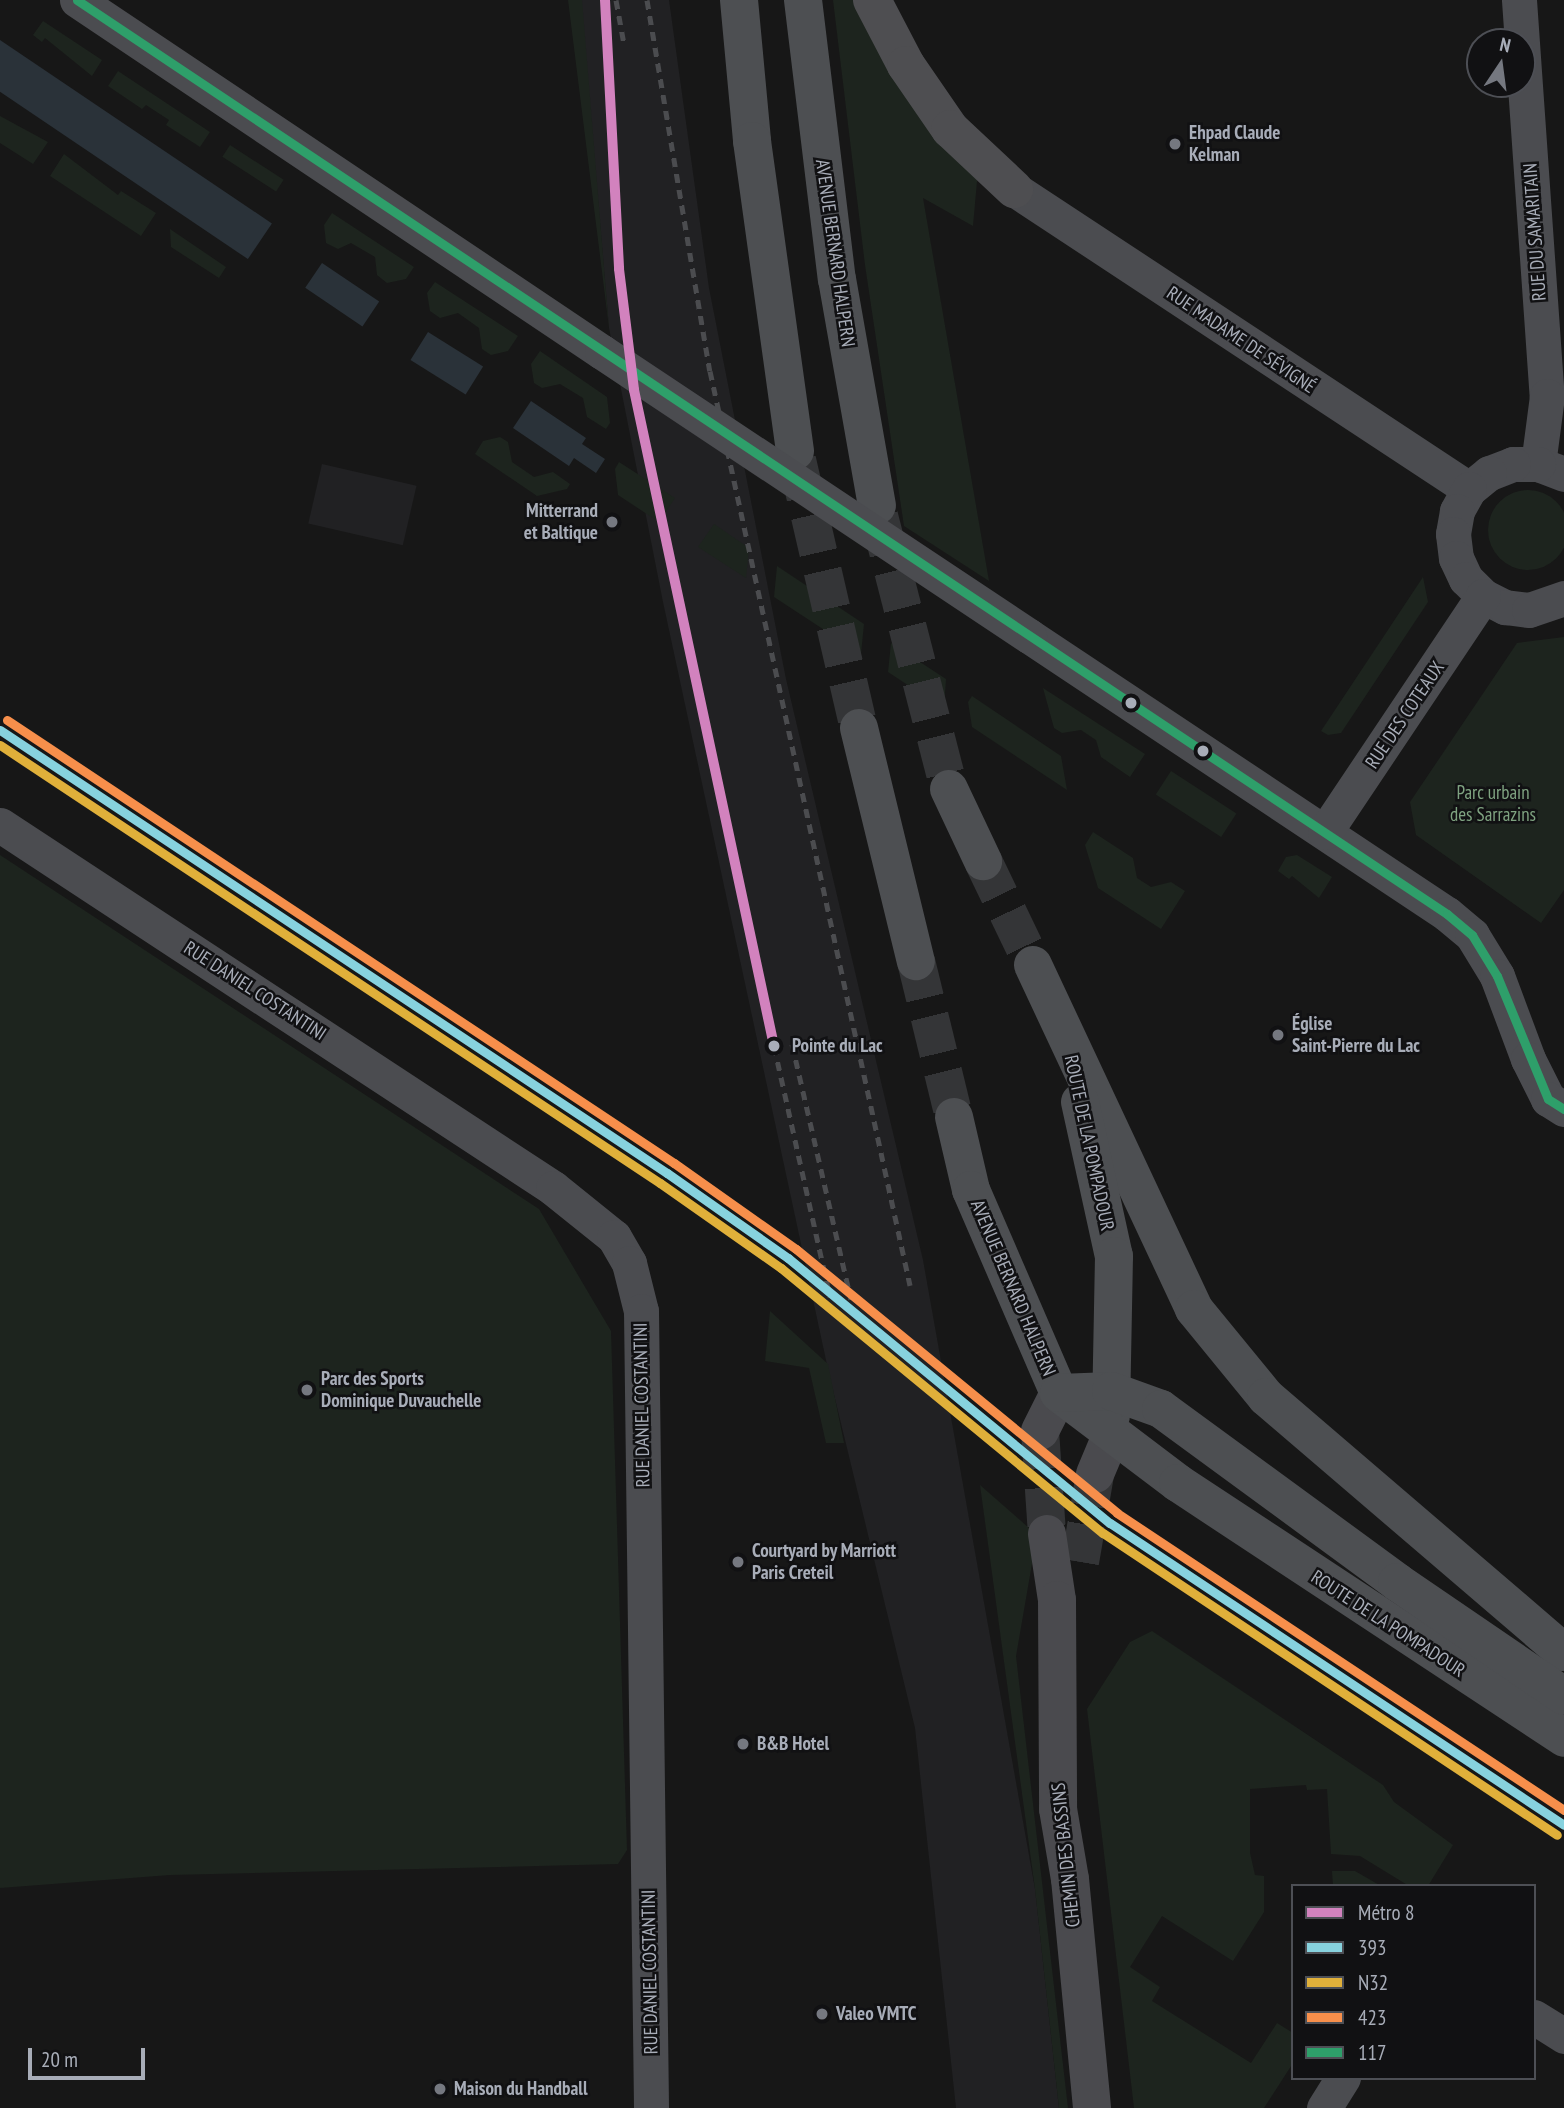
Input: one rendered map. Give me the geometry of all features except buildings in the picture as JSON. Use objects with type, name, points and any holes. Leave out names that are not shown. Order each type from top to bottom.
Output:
[{"type":"highway","points":[[872,0],[906,65],[950,129],[1014,189]]},
{"type":"main road","points":[[739,0],[752,141],[795,451]]},
{"type":"main road","name":"AVENUE BERNARD HALPERN","points":[[803,0],[837,279],[877,506]]},
{"type":"main road","points":[[859,728],[916,961]]},
{"type":"main road","points":[[949,789],[983,861]]},
{"type":"main road","points":[[1033,965],[1064,1033]]},
{"type":"main road","name":"ROUTE DE LA POMPADOUR","points":[[1064,1033],[1114,1256],[1111,1436],[1369,1613],[1564,1738]]},
{"type":"main road","name":"ROUTE DE LA POMPADOUR","points":[[1064,1033],[1194,1309],[1255,1385],[1506,1607],[1564,1652]]},
{"type":"main road","name":"AVENUE BERNARD HALPERN","points":[[954,1117],[971,1190],[1059,1393],[1111,1436]]},
{"type":"main road","points":[[1040,1431],[1059,1393],[1111,1391],[1161,1409],[1397,1582],[1564,1696]]},
{"type":"main road","points":[[1096,1474],[1111,1436]]},
{"type":"main road","name":"CHEMIN DES BASSINS","points":[[1047,1534],[1057,1600],[1058,1809],[1070,1879],[1092,2108]]},
{"type":"main road","points":[[1057,1600],[1080,1562]]},
{"type":"street","points":[[77,0],[1325,832],[1472,936],[1497,976],[1528,1059],[1548,1099],[1564,1109]]},
{"type":"street","name":"RUE DU SAMARITAIN","points":[[1519,0],[1551,469]]},
{"type":"street","name":"RUE MADAME DE SÉVIGNÉ","points":[[1014,189],[1469,489]]},
{"type":"street","points":[[1551,469],[1513,464],[1489,473],[1469,489],[1457,510],[1452,534],[1456,558],[1466,579],[1483,596],[1505,607],[1529,610],[1564,598]]},
{"type":"street","name":"RUE DES COTEAUX","points":[[1325,832],[1483,596]]},
{"type":"street","name":"RUE DANIEL COSTANTINI","points":[[0,825],[553,1188],[614,1237],[629,1264],[641,1311],[651,2108]]},
{"type":"street","points":[[1536,2018],[1564,2036]]},
{"type":"street","points":[[1324,2108],[1342,2080]]},
{"type":"shaded area","points":[[581,0],[669,0],[709,288],[786,679],[923,1260],[1035,1889],[1059,2108],[956,2108],[915,1728],[829,1374],[663,602],[609,328]]},
{"type":"shaded area","points":[[0,40],[272,223],[248,259],[0,92]]},
{"type":"shaded area","points":[[322,263],[379,302],[362,326],[305,288]]},
{"type":"shaded area","points":[[428,332],[483,366],[466,394],[411,360]]},
{"type":"shaded area","points":[[531,401],[586,438],[582,444],[605,459],[596,473],[574,458],[569,466],[513,428]]},
{"type":"shaded area","points":[[322,464],[417,486],[403,545],[308,523]]},
{"type":"green space","points":[[568,0],[582,0],[609,328]]},
{"type":"green space","points":[[833,0],[859,0],[978,170],[973,226],[923,198],[989,581],[904,526],[865,265]]},
{"type":"green space","points":[[43,21],[102,60],[92,76],[45,38],[42,42],[33,35]]},
{"type":"green space","points":[[118,71],[210,132],[200,147],[166,125],[169,120],[146,105],[142,109],[108,86]]},
{"type":"green space","points":[[0,116],[48,142],[33,164],[0,143]]},
{"type":"green space","points":[[230,145],[284,180],[276,192],[222,157]]},
{"type":"green space","points":[[64,154],[118,195],[121,191],[156,213],[141,236],[50,176]]},
{"type":"green space","points":[[332,213],[414,267],[406,279],[387,283],[377,275],[375,257],[351,243],[338,249],[326,243],[324,225]]},
{"type":"green space","points":[[170,229],[226,267],[219,278],[171,247]]},
{"type":"green space","points":[[435,282],[518,336],[508,351],[491,355],[482,349],[479,328],[458,313],[440,318],[430,311],[427,293]]},
{"type":"green space","points":[[540,351],[607,397],[610,423],[606,429],[587,417],[583,398],[560,384],[542,388],[534,383],[531,364]]},
{"type":"green space","points":[[500,437],[508,442],[512,462],[534,477],[553,472],[570,484],[567,489],[537,496],[475,454],[483,441]]},
{"type":"green space","points":[[619,462],[675,498],[659,522],[618,495],[615,469]]},
{"type":"green space","points":[[1520,491],[1536,491],[1550,497],[1565,515],[1565,545],[1550,563],[1536,569],[1520,569],[1506,563],[1495,552],[1489,538],[1489,522],[1495,508],[1506,497]]},
{"type":"green space","points":[[714,524],[749,548],[746,578],[698,547]]},
{"type":"green space","points":[[777,566],[864,624],[861,654],[774,597]]},
{"type":"green space","points":[[1423,577],[1428,602],[1341,733],[1328,735],[1321,731]]},
{"type":"green space","name":"Parc urbain des Sarrazins","points":[[1564,637],[1564,890],[1541,923],[1416,835],[1410,802],[1517,643]]},
{"type":"green space","points":[[891,643],[946,679],[944,709],[888,672]]},
{"type":"green space","points":[[1043,688],[1145,754],[1130,777],[1101,757],[1096,740],[1081,730],[1062,733],[1054,728]]},
{"type":"green space","points":[[972,696],[1061,756],[1067,790],[972,727],[968,702]]},
{"type":"green space","points":[[1171,771],[1236,813],[1221,837],[1156,794]]},
{"type":"green space","points":[[1093,832],[1133,858],[1137,878],[1151,887],[1171,882],[1185,891],[1161,929],[1098,888],[1085,845]]},
{"type":"green space","name":"Parc des Sports Dominique Duvauchelle","points":[[0,855],[539,1209],[611,1331],[627,1850],[618,1864],[170,1875],[0,1888]]},
{"type":"green space","points":[[1297,855],[1332,877],[1319,898],[1292,876],[1289,879],[1278,871],[1286,857]]},
{"type":"green space","points":[[770,1311],[828,1364],[844,1443],[826,1443],[809,1368],[765,1361]]},
{"type":"green space","points":[[980,1485],[1037,1535],[1016,1656],[1068,2108],[1059,2108],[1035,1889]]},
{"type":"green space","points":[[1152,1631],[1383,1785],[1394,1802],[1453,1845],[1429,1884],[1406,1884],[1360,1856],[1331,1854],[1327,1789],[1307,1790],[1306,1785],[1250,1789],[1250,1853],[1255,1875],[1264,1876],[1264,1912],[1233,1961],[1162,1916],[1130,1967],[1160,1987],[1152,2001],[1251,2063],[1277,2023],[1291,2032],[1291,2066],[1264,2108],[1134,2108],[1087,1709],[1130,1642]]},
{"type":"green space","points":[[1332,1871],[1355,1871],[1378,1884],[1333,1884]]},
{"type":"tunnel","points":[[797,460],[859,728]]},
{"type":"tunnel","points":[[879,516],[949,789]]},
{"type":"tunnel","points":[[983,861],[1033,965]]},
{"type":"tunnel","points":[[916,961],[954,1117]]},
{"type":"tunnel","points":[[1040,1431],[1047,1534]]},
{"type":"tunnel","points":[[1080,1562],[1095,1474]]},
{"type":"railway","points":[[616,0],[624,44]]},
{"type":"railway","points":[[647,0],[710,371],[910,1285]]},
{"type":"railway","points":[[792,1044],[851,1299]]},
{"type":"railway","points":[[774,1046],[830,1297]]},
{"type":"metro line","name":"8","points":[[605,0],[619,269],[634,390],[774,1046]]},
{"type":"transit line","name":"117","points":[[77,0],[1447,914],[1472,935],[1497,976],[1548,1099],[1564,1109]]},
{"type":"transit line","name":"423","points":[[7,720],[674,1163],[796,1249],[1117,1513],[1564,1810]]},
{"type":"transit line","name":"393","points":[[0,730],[667,1173],[788,1258],[1110,1523],[1564,1825]]},
{"type":"transit line","name":"N32","points":[[0,745],[660,1183],[781,1268],[1103,1533],[1557,1835]]},
{"type":"place","name":"Ehpad Claude Kelman","points":[[1175,144]]},
{"type":"place","name":"Mitterrand et Baltique","points":[[612,522]]},
{"type":"place","name":"Église Saint-Pierre du Lac","points":[[1278,1035]]},
{"type":"place","name":"Pointe du Lac","points":[[774,1046]]},
{"type":"place","name":"Parc des Sports Dominique Duvauchelle","points":[[307,1390]]},
{"type":"place","name":"Courtyard by Marriott Paris Creteil","points":[[738,1562]]},
{"type":"place","name":"B&B Hotel","points":[[743,1744]]},
{"type":"place","name":"Valeo VMTC","points":[[822,2014]]},
{"type":"place","name":"Maison du Handball","points":[[440,2089]]}]
